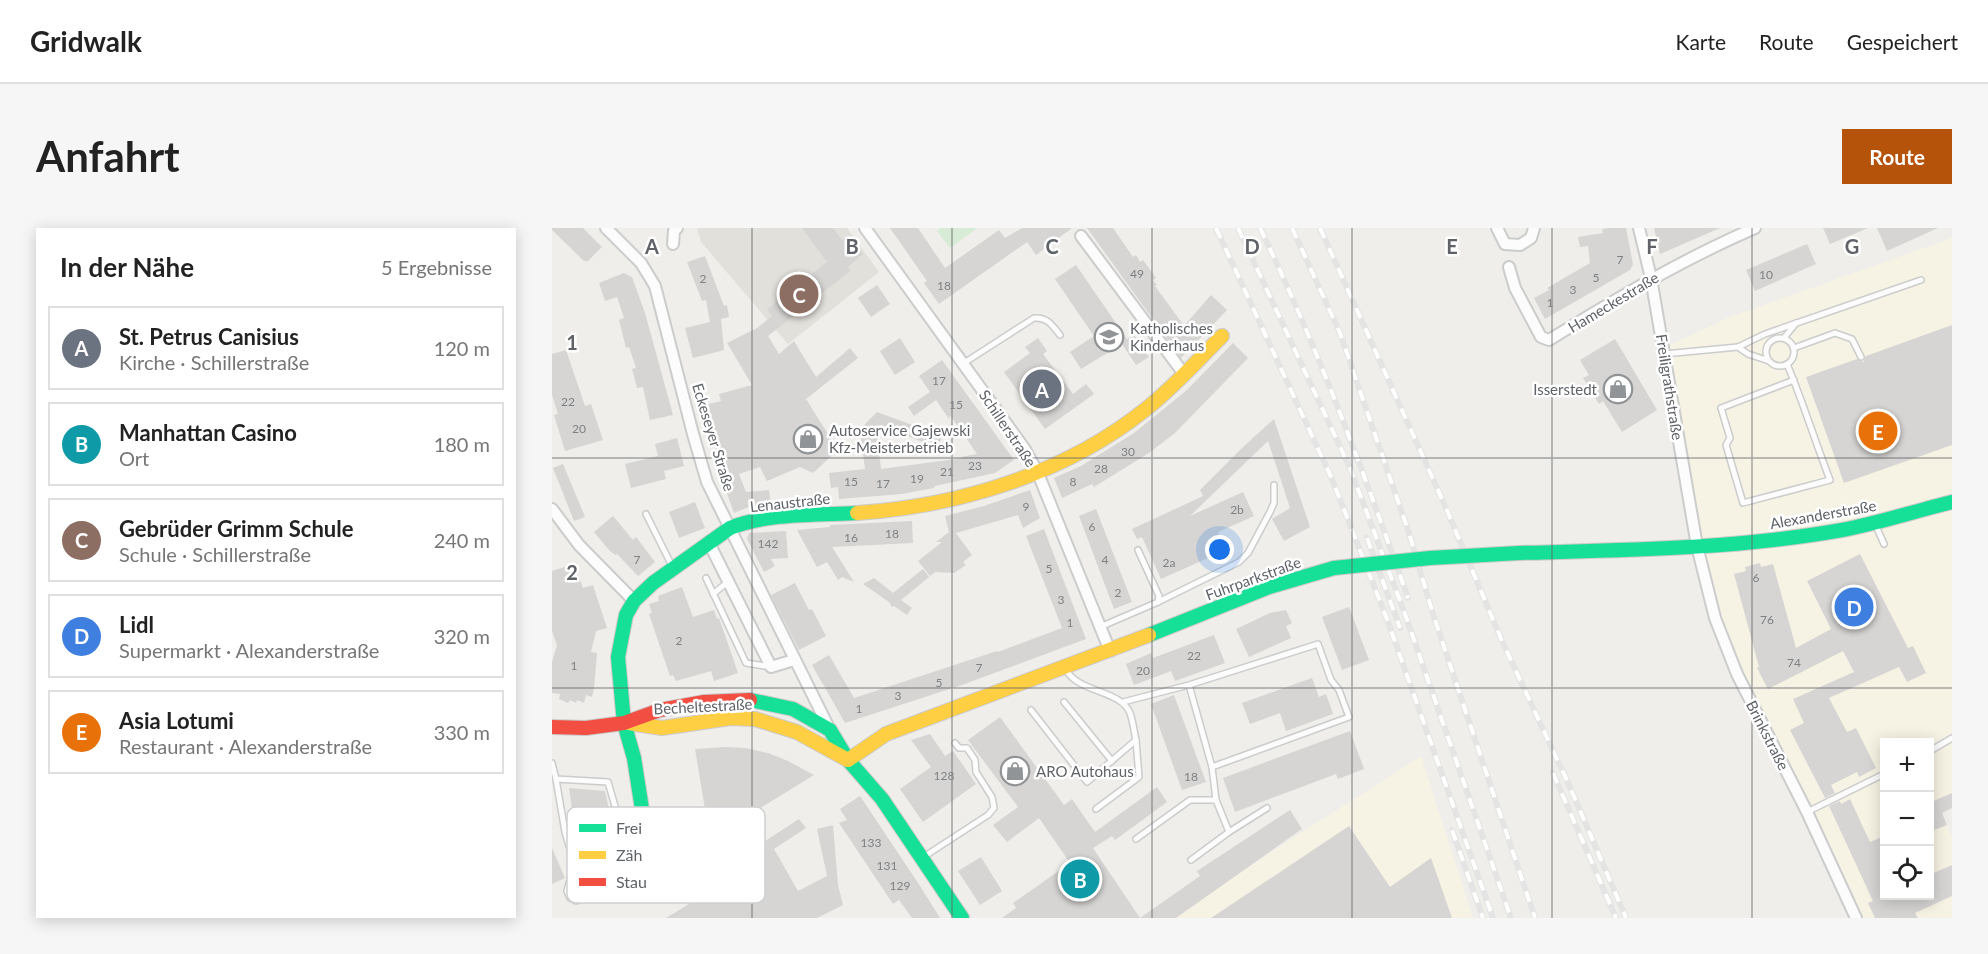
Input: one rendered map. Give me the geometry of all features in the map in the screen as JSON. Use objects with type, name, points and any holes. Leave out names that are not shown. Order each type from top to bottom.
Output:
[{"type":"main road","name":"Lenaustraße","points":[[642,807],[634,758],[624,723],[618,657],[626,615],[634,601],[673,568],[729,528],[754,521],[922,506],[987,489],[1037,471],[1089,445],[1136,416],[1184,374],[1222,336]]},
{"type":"main road","name":"Alexanderstraße","points":[[1697,546],[1734,544],[1841,530],[1952,502]]},
{"type":"main road","name":"Fuhrparkstraße","points":[[848,760],[886,734],[1110,651],[1269,587],[1334,568],[1430,558],[1697,546]]},
{"type":"main road","name":"Becheltestraße","points":[[552,727],[586,728],[624,723],[660,710],[704,702],[756,700],[793,709],[830,730],[848,760]]},
{"type":"main road","name":"Becheltestraße","points":[[624,723],[662,728],[718,719],[763,720],[807,737],[848,760]]},
{"type":"main road","points":[[848,760],[882,799],[962,918]]},
{"type":"street","name":"Eckeseyer Straße","points":[[606,228],[641,262],[656,286],[707,482],[830,730]]},
{"type":"street","points":[[674,244],[674,231],[677,228]]},
{"type":"street","name":"Schillerstraße","points":[[865,228],[1024,448],[1037,471],[1110,651]]},
{"type":"street","points":[[1497,228],[1505,244],[1520,245],[1532,238],[1534,228]]},
{"type":"street","name":"Freiligrathstraße","points":[[1639,228],[1651,278],[1697,546]]},
{"type":"street","name":"Hameckestraße","points":[[1509,267],[1515,288],[1541,337],[1549,340],[1651,278],[1755,228]]},
{"type":"street","points":[[1081,236],[1184,374]]},
{"type":"street","points":[[552,509],[579,545],[634,601]]},
{"type":"street","points":[[709,543],[771,667],[794,660]]},
{"type":"street","name":"Brinkstraße","points":[[1697,546],[1715,618],[1730,657],[1807,812],[1856,918]]},
{"type":"lane","points":[[1664,354],[1738,347],[1765,334],[1922,280]]},
{"type":"lane","points":[[964,363],[1034,318],[1043,318],[1060,335]]},
{"type":"lane","points":[[1769,361],[1766,357],[1766,347],[1772,340],[1784,338],[1796,323]]},
{"type":"lane","points":[[1794,348],[1835,333],[1852,339],[1861,357]]},
{"type":"lane","points":[[1765,334],[1772,340]]},
{"type":"lane","points":[[1784,338],[1794,348]]},
{"type":"lane","points":[[1738,347],[1748,354],[1777,366],[1787,364],[1793,357],[1794,348]]},
{"type":"lane","points":[[1787,364],[1794,380],[1830,480],[1743,503],[1726,445],[1730,438],[1721,408],[1794,380]]},
{"type":"lane","points":[[1100,627],[1158,602],[1239,562],[1248,553],[1274,503],[1274,485]]},
{"type":"lane","points":[[646,514],[673,568]]},
{"type":"lane","points":[[1874,522],[1884,544]]},
{"type":"lane","points":[[1138,550],[1159,596],[1158,602]]},
{"type":"lane","points":[[706,578],[746,663],[771,667]]},
{"type":"lane","points":[[713,594],[729,581]]},
{"type":"lane","points":[[1123,702],[1189,685],[1318,644],[1348,717],[1212,767]]},
{"type":"lane","points":[[1065,668],[1071,680],[1123,702],[1130,712],[1136,740],[1139,777],[1096,809]]},
{"type":"lane","points":[[1189,685],[1212,767],[1216,800],[1229,832]]},
{"type":"lane","points":[[1064,702],[1112,761]]},
{"type":"lane","points":[[1031,710],[1087,782],[1136,740]]},
{"type":"lane","points":[[1934,748],[1952,738]]},
{"type":"lane","points":[[921,859],[988,815],[994,808],[992,797],[975,772],[975,760],[967,748],[959,748],[956,743]]},
{"type":"lane","points":[[552,763],[567,839]]},
{"type":"lane","points":[[1807,812],[1880,776]]},
{"type":"lane","points":[[556,779],[609,782],[616,807]]},
{"type":"lane","points":[[1136,839],[1190,800],[1216,800]]},
{"type":"lane","points":[[1191,860],[1267,808]]},
{"type":"shaded area","points":[[697,228],[847,228],[879,272],[788,344],[701,242]]},
{"type":"shaded area","points":[[1952,238],[1952,808],[1942,813],[1952,837],[1952,918],[1856,918],[1715,618],[1664,348],[1730,317]]},
{"type":"shaded area","points":[[1421,756],[1473,918],[1169,918]]},
{"type":"green space","points":[[940,228],[976,229],[950,248],[937,231]]},
{"type":"building","points":[[552,228],[583,228],[602,247],[588,261],[584,261]]},
{"type":"building","points":[[802,228],[833,228],[842,240],[847,236],[863,254],[848,267],[850,271],[768,336],[779,354],[794,341],[816,377],[850,348],[858,358],[806,399],[838,450],[813,473],[800,467],[767,481],[760,467],[739,474],[746,492],[769,490],[771,505],[751,506],[734,513],[726,491],[705,405],[721,401],[719,394],[752,385],[727,343],[757,328],[772,316],[767,309],[827,262]]},
{"type":"building","points":[[890,228],[918,228],[945,268],[999,230],[1005,238],[1022,228],[1072,228],[1036,255],[1027,242],[939,304],[924,283],[927,281]]},
{"type":"building","points":[[1087,228],[1113,228],[1133,257],[1136,255],[1140,262],[1143,260],[1156,278],[1153,280],[1157,285],[1155,286],[1184,326],[1211,295],[1227,310],[1181,358]]},
{"type":"building","points":[[1626,228],[1633,264],[1630,270],[1545,319],[1534,298],[1590,263],[1588,246],[1580,247],[1578,237],[1603,233],[1602,229]]},
{"type":"building","points":[[1654,228],[1720,228],[1660,254]]},
{"type":"building","points":[[1823,228],[1868,228],[1830,244]]},
{"type":"building","points":[[1877,228],[1938,228],[1887,251]]},
{"type":"building","points":[[1807,244],[1816,264],[1755,291],[1746,270]]},
{"type":"building","points":[[705,256],[724,306],[727,305],[729,317],[721,319],[724,350],[693,358],[685,328],[710,322],[706,300],[702,301],[687,262]]},
{"type":"building","points":[[1076,265],[1127,339],[1134,335],[1149,357],[1136,365],[1122,344],[1081,369],[1070,352],[1094,336],[1055,279]]},
{"type":"building","points":[[624,273],[632,277],[645,313],[673,415],[650,420],[643,387],[637,388],[632,369],[636,368],[629,347],[626,348],[619,320],[624,318],[617,297],[605,301],[599,283]]},
{"type":"building","points":[[877,285],[890,304],[871,317],[858,298]]},
{"type":"building","points":[[1952,325],[1952,445],[1844,483],[1806,377],[1857,359],[1863,362],[1866,356]]},
{"type":"building","points":[[900,338],[915,362],[895,375],[880,351]]},
{"type":"building","points":[[1038,338],[1047,351],[1043,354],[1073,394],[1086,384],[1094,394],[1045,429],[1004,372],[1030,353],[1025,347]]},
{"type":"building","name":"Isserstedt","points":[[1615,339],[1657,410],[1622,432],[1603,401],[1599,404],[1583,378],[1589,375],[1580,360]]},
{"type":"building","points":[[1233,343],[1248,358],[1175,433],[1149,453],[1094,487],[1092,484],[1062,498],[1054,478],[1081,466],[1134,433],[1187,390]]},
{"type":"building","points":[[566,350],[585,406],[591,404],[603,440],[565,451],[554,415],[558,414],[552,395],[552,354]]},
{"type":"building","points":[[942,360],[1014,460],[995,473],[934,488],[902,494],[839,499],[838,487],[831,488],[829,473],[865,469],[860,429],[877,412],[942,436],[937,448],[903,434],[877,434],[881,469],[977,454],[950,415],[949,419],[936,400],[914,416],[908,407],[930,392],[919,376]]},
{"type":"building","points":[[1274,419],[1310,527],[1284,541],[1272,519],[1290,508],[1268,441],[1190,516],[1243,492],[1254,516],[1218,532],[1226,550],[1161,579],[1142,537],[1137,539],[1132,529],[1203,496],[1200,490]]},
{"type":"building","points":[[677,438],[684,466],[664,471],[666,479],[631,488],[625,464],[658,456],[655,444]]},
{"type":"building","points":[[563,464],[585,517],[574,521],[553,468]]},
{"type":"building","points":[[1030,490],[1040,518],[1023,528],[1018,515],[956,533],[972,555],[963,562],[966,565],[954,573],[935,572],[930,576],[918,561],[942,542],[936,542],[949,532],[945,516],[984,506]]},
{"type":"building","points":[[695,502],[705,528],[679,538],[669,512]]},
{"type":"building","points":[[1096,509],[1132,602],[1114,609],[1079,516]]},
{"type":"building","points":[[613,516],[633,540],[636,537],[655,562],[638,576],[617,554],[609,550],[594,532]]},
{"type":"building","points":[[912,521],[913,543],[832,547],[854,582],[842,577],[838,580],[827,562],[817,567],[797,530],[830,527],[830,525]]},
{"type":"building","points":[[1044,529],[1086,639],[962,685],[845,723],[812,665],[829,655],[854,698],[998,652],[1062,628],[1026,536]]},
{"type":"building","points":[[786,531],[788,558],[771,559],[775,566],[764,572],[747,539],[749,533]]},
{"type":"building","points":[[1860,554],[1908,648],[1913,646],[1926,673],[1907,682],[1899,667],[1829,698],[1847,732],[1856,728],[1876,768],[1859,777],[1857,772],[1831,785],[1835,793],[1825,798],[1790,730],[1804,723],[1793,699],[1854,672],[1843,651],[1768,689],[1757,668],[1759,667],[1734,574],[1746,571],[1745,567],[1760,563],[1761,567],[1773,564],[1796,648],[1831,629],[1807,581]]},
{"type":"building","points":[[574,564],[583,588],[593,585],[607,628],[596,631],[591,652],[597,653],[594,688],[592,697],[586,695],[584,703],[570,700],[568,703],[559,699],[560,694],[552,693],[552,662],[557,645],[552,631],[552,571]]},
{"type":"building","points":[[923,569],[929,577],[901,600],[912,608],[907,615],[894,606],[892,607],[889,602],[863,584],[874,578],[893,593]]},
{"type":"building","points":[[795,583],[826,636],[799,650],[771,595]]},
{"type":"building","points":[[682,587],[693,617],[714,610],[717,619],[719,618],[738,673],[714,681],[711,671],[676,681],[673,675],[670,676],[649,614],[652,613],[649,604],[659,601],[658,596]]},
{"type":"building","points":[[1349,607],[1369,660],[1342,670],[1322,617]]},
{"type":"building","points":[[1286,610],[1292,623],[1286,626],[1291,638],[1249,657],[1236,629],[1270,613]]},
{"type":"building","points":[[1214,635],[1225,663],[1175,681],[1171,671],[1134,685],[1126,664],[1151,653],[1153,658]]},
{"type":"building","points":[[1312,678],[1319,697],[1326,694],[1333,714],[1286,731],[1280,713],[1250,724],[1242,703]]},
{"type":"building","points":[[1174,695],[1206,782],[1182,790],[1151,704]]},
{"type":"building","points":[[1000,717],[1064,805],[1072,799],[1095,832],[1157,787],[1167,802],[1115,840],[1112,836],[1093,848],[1140,918],[1002,918],[1016,908],[1013,903],[1070,863],[1039,818],[1007,842],[993,825],[1018,807],[968,740]]},
{"type":"building","points":[[1350,731],[1364,769],[1338,779],[1336,774],[1235,812],[1223,778]]},
{"type":"building","points":[[930,734],[945,756],[953,751],[976,784],[923,822],[900,789],[931,767],[911,740]]},
{"type":"building","points":[[745,748],[768,753],[814,775],[762,807],[705,807],[695,749]]},
{"type":"building","points":[[569,788],[605,791],[608,807],[572,807]]},
{"type":"building","points":[[1952,793],[1952,808],[1942,813],[1947,825],[1934,830],[1934,801]]},
{"type":"building","points":[[860,796],[940,918],[912,918],[899,900],[893,904],[839,823],[847,820],[840,809]]},
{"type":"building","points":[[1850,799],[1870,842],[1880,838],[1880,900],[1934,900],[1934,873],[1952,865],[1952,896],[1915,913],[1918,918],[1875,918],[1868,903],[1873,901],[1829,806],[1840,801],[1841,804]]},
{"type":"building","points":[[1290,810],[1302,829],[1176,918],[1140,918],[1200,876],[1197,871]]},
{"type":"building","points":[[799,819],[806,828],[774,849],[798,891],[827,876],[817,829],[833,825],[838,885],[843,905],[817,918],[666,918],[691,903],[765,903],[765,841]]},
{"type":"building","points":[[1349,826],[1390,887],[1431,858],[1452,918],[1211,918]]},
{"type":"building","points":[[552,848],[565,878],[552,884]]},
{"type":"building","points":[[981,857],[1002,891],[980,905],[958,871]]},
{"type":"railway","points":[[1216,228],[1332,479],[1387,619],[1493,918]]},
{"type":"railway","points":[[1238,228],[1350,468],[1405,614],[1511,918]]},
{"type":"railway","points":[[1260,228],[1339,411],[1408,598]]},
{"type":"railway","points":[[1292,228],[1340,333],[1409,533],[1433,614],[1535,918]]},
{"type":"railway","points":[[1320,228],[1446,508],[1502,641],[1569,785],[1626,918]]},
{"type":"railway","points":[[1367,538],[1400,628]]},
{"type":"railway","points":[[1553,773],[1616,918]]},
{"type":"railway","points":[[1452,830],[1483,918]]},
{"type":"traffic: fast","points":[[1519,553],[1600,551],[1762,541],[1842,530],[1952,502]]},
{"type":"traffic: fast","points":[[642,807],[634,758],[624,723],[618,657],[626,615],[634,601],[653,583],[730,528],[775,517],[857,513]]},
{"type":"traffic: fast","points":[[1334,568],[1430,558],[1519,553]]},
{"type":"traffic: fast","points":[[1149,635],[1269,587],[1334,568]]},
{"type":"traffic: fast","points":[[750,700],[793,709],[830,730],[848,760],[882,799],[962,918]]},
{"type":"traffic: slow","points":[[857,513],[934,503],[1009,483],[1046,469],[1115,432],[1146,409],[1222,336]]},
{"type":"traffic: slow","points":[[848,760],[886,734],[1149,635]]},
{"type":"traffic: slow","points":[[629,723],[662,728],[730,718],[755,719],[797,732],[848,760]]},
{"type":"traffic: jam","points":[[552,727],[586,728],[624,723],[660,710],[704,702],[750,700]]},
{"type":"place","name":"Gebrüder Grimm Schule","points":[[799,294]]},
{"type":"place","name":"Katholisches Kinderhaus","points":[[1109,337]]},
{"type":"place","name":"St. Petrus Canisius","points":[[1042,389]]},
{"type":"place","name":"Isserstedt","points":[[1618,389]]},
{"type":"place","name":"Asia Lotumi","points":[[1878,431]]},
{"type":"place","name":"Autoservice Gajewski Kfz-Meisterbetrieb","points":[[808,439]]},
{"type":"place","name":"Lidl","points":[[1854,607]]},
{"type":"place","name":"ARO Autohaus","points":[[1015,771]]},
{"type":"place","name":"Manhattan Casino","points":[[1080,879]]}]
